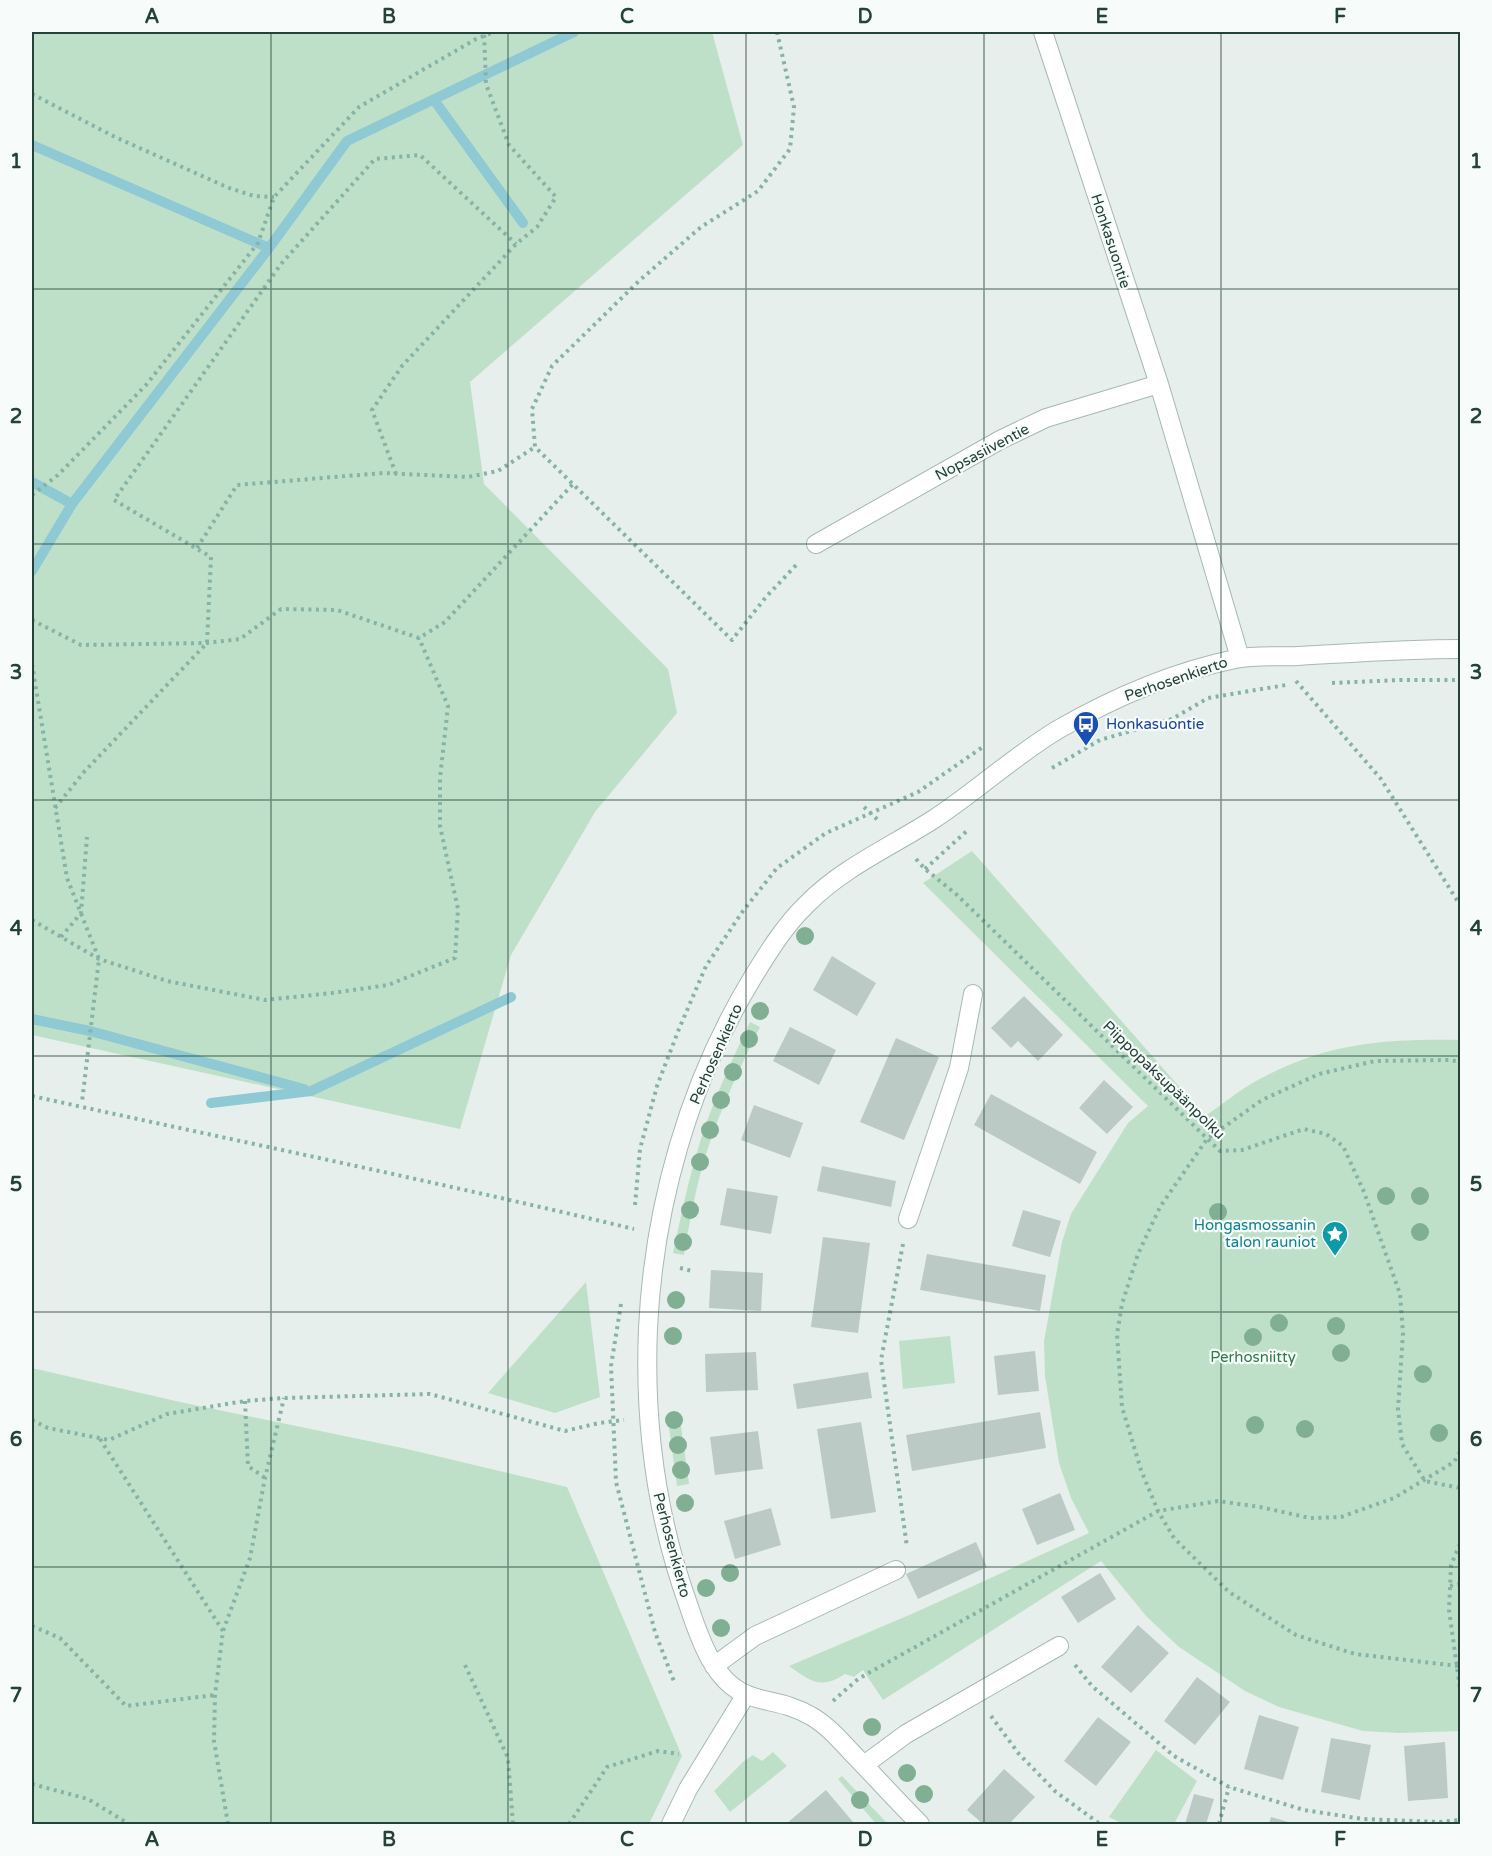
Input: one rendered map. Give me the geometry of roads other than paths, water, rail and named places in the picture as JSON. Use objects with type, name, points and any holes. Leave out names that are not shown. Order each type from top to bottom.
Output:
[{"type":"street","name":"Honkasuontie","points":[[1043,32],[1159,384],[1240,658]]},
{"type":"street","name":"Nopsasiiventie","points":[[816,544],[1000,440],[1046,418],[1159,384]]},
{"type":"street","name":"Perhosenkierto","points":[[920,1824],[814,1717],[789,1707],[745,1696],[733,1687],[714,1666],[700,1639],[677,1574],[658,1494],[649,1420],[647,1362],[658,1235],[676,1155],[698,1090],[738,1002],[767,954],[808,902],[842,876],[936,818],[1056,731],[1125,695],[1200,668],[1240,658],[1402,649],[1461,649]]},
{"type":"street","points":[[908,1219],[959,1068],[973,994]]},
{"type":"street","points":[[714,1666],[755,1636],[897,1570]]},
{"type":"street","points":[[864,1765],[906,1734],[1059,1646]]},
{"type":"street","points":[[671,1824],[706,1758],[745,1696]]},
{"type":"waterway","points":[[32,482],[72,504],[269,248],[347,141],[574,32]]},
{"type":"waterway","points":[[434,100],[523,223]]},
{"type":"waterway","points":[[32,145],[269,248]]},
{"type":"waterway","points":[[32,571],[72,504]]},
{"type":"waterway","points":[[211,1103],[311,1091],[511,997]]},
{"type":"waterway","points":[[32,1019],[90,1031],[304,1089]]},
{"type":"place","name":"Honkasuontie","points":[[1086,747]]},
{"type":"place","name":"Hongasmossanin talon rauniot","points":[[1335,1257]]},
{"type":"park label","name":"Perhosniitty","points":[[1253,1357]]}]
